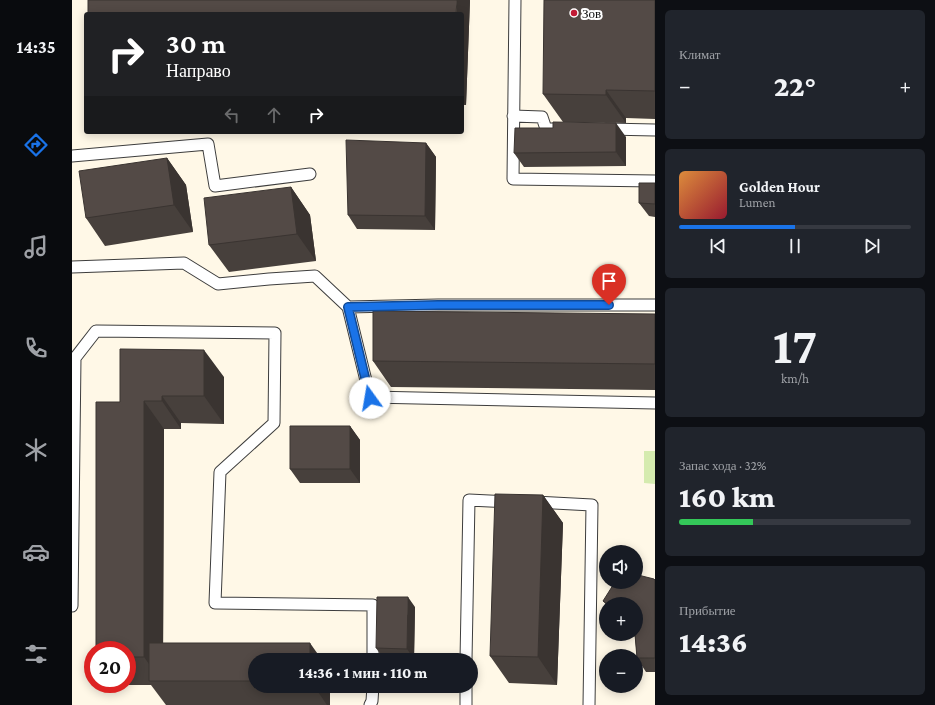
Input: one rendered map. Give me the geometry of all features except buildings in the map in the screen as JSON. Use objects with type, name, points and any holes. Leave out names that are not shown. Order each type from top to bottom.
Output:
[{"type":"lane","points":[[515,0],[514,116],[519,154],[513,179],[655,181]]},
{"type":"lane","points":[[514,116],[542,117],[546,128],[569,129]]},
{"type":"lane","points":[[593,129],[655,130]]},
{"type":"lane","points":[[72,156],[208,144],[215,186],[310,174]]},
{"type":"lane","points":[[72,267],[184,263],[218,284],[315,276],[348,307],[370,398],[655,403]]},
{"type":"lane","points":[[348,307],[438,305],[655,305]]},
{"type":"lane","points":[[72,606],[74,358],[96,331],[275,333],[274,423],[220,472],[215,603],[373,605],[373,653]]},
{"type":"lane","points":[[466,653],[469,500],[592,505],[589,705]]},
{"type":"lane","points":[[370,705],[372,701],[372,693]]},
{"type":"lane","points":[[466,693],[466,705]]},
{"type":"green space","points":[[644,451],[655,451],[655,484],[644,483]]},
{"type":"place","name":"Зов","points":[[574,13]]},
{"type":"route","points":[[370,398],[348,307],[438,305],[609,305]]}]
